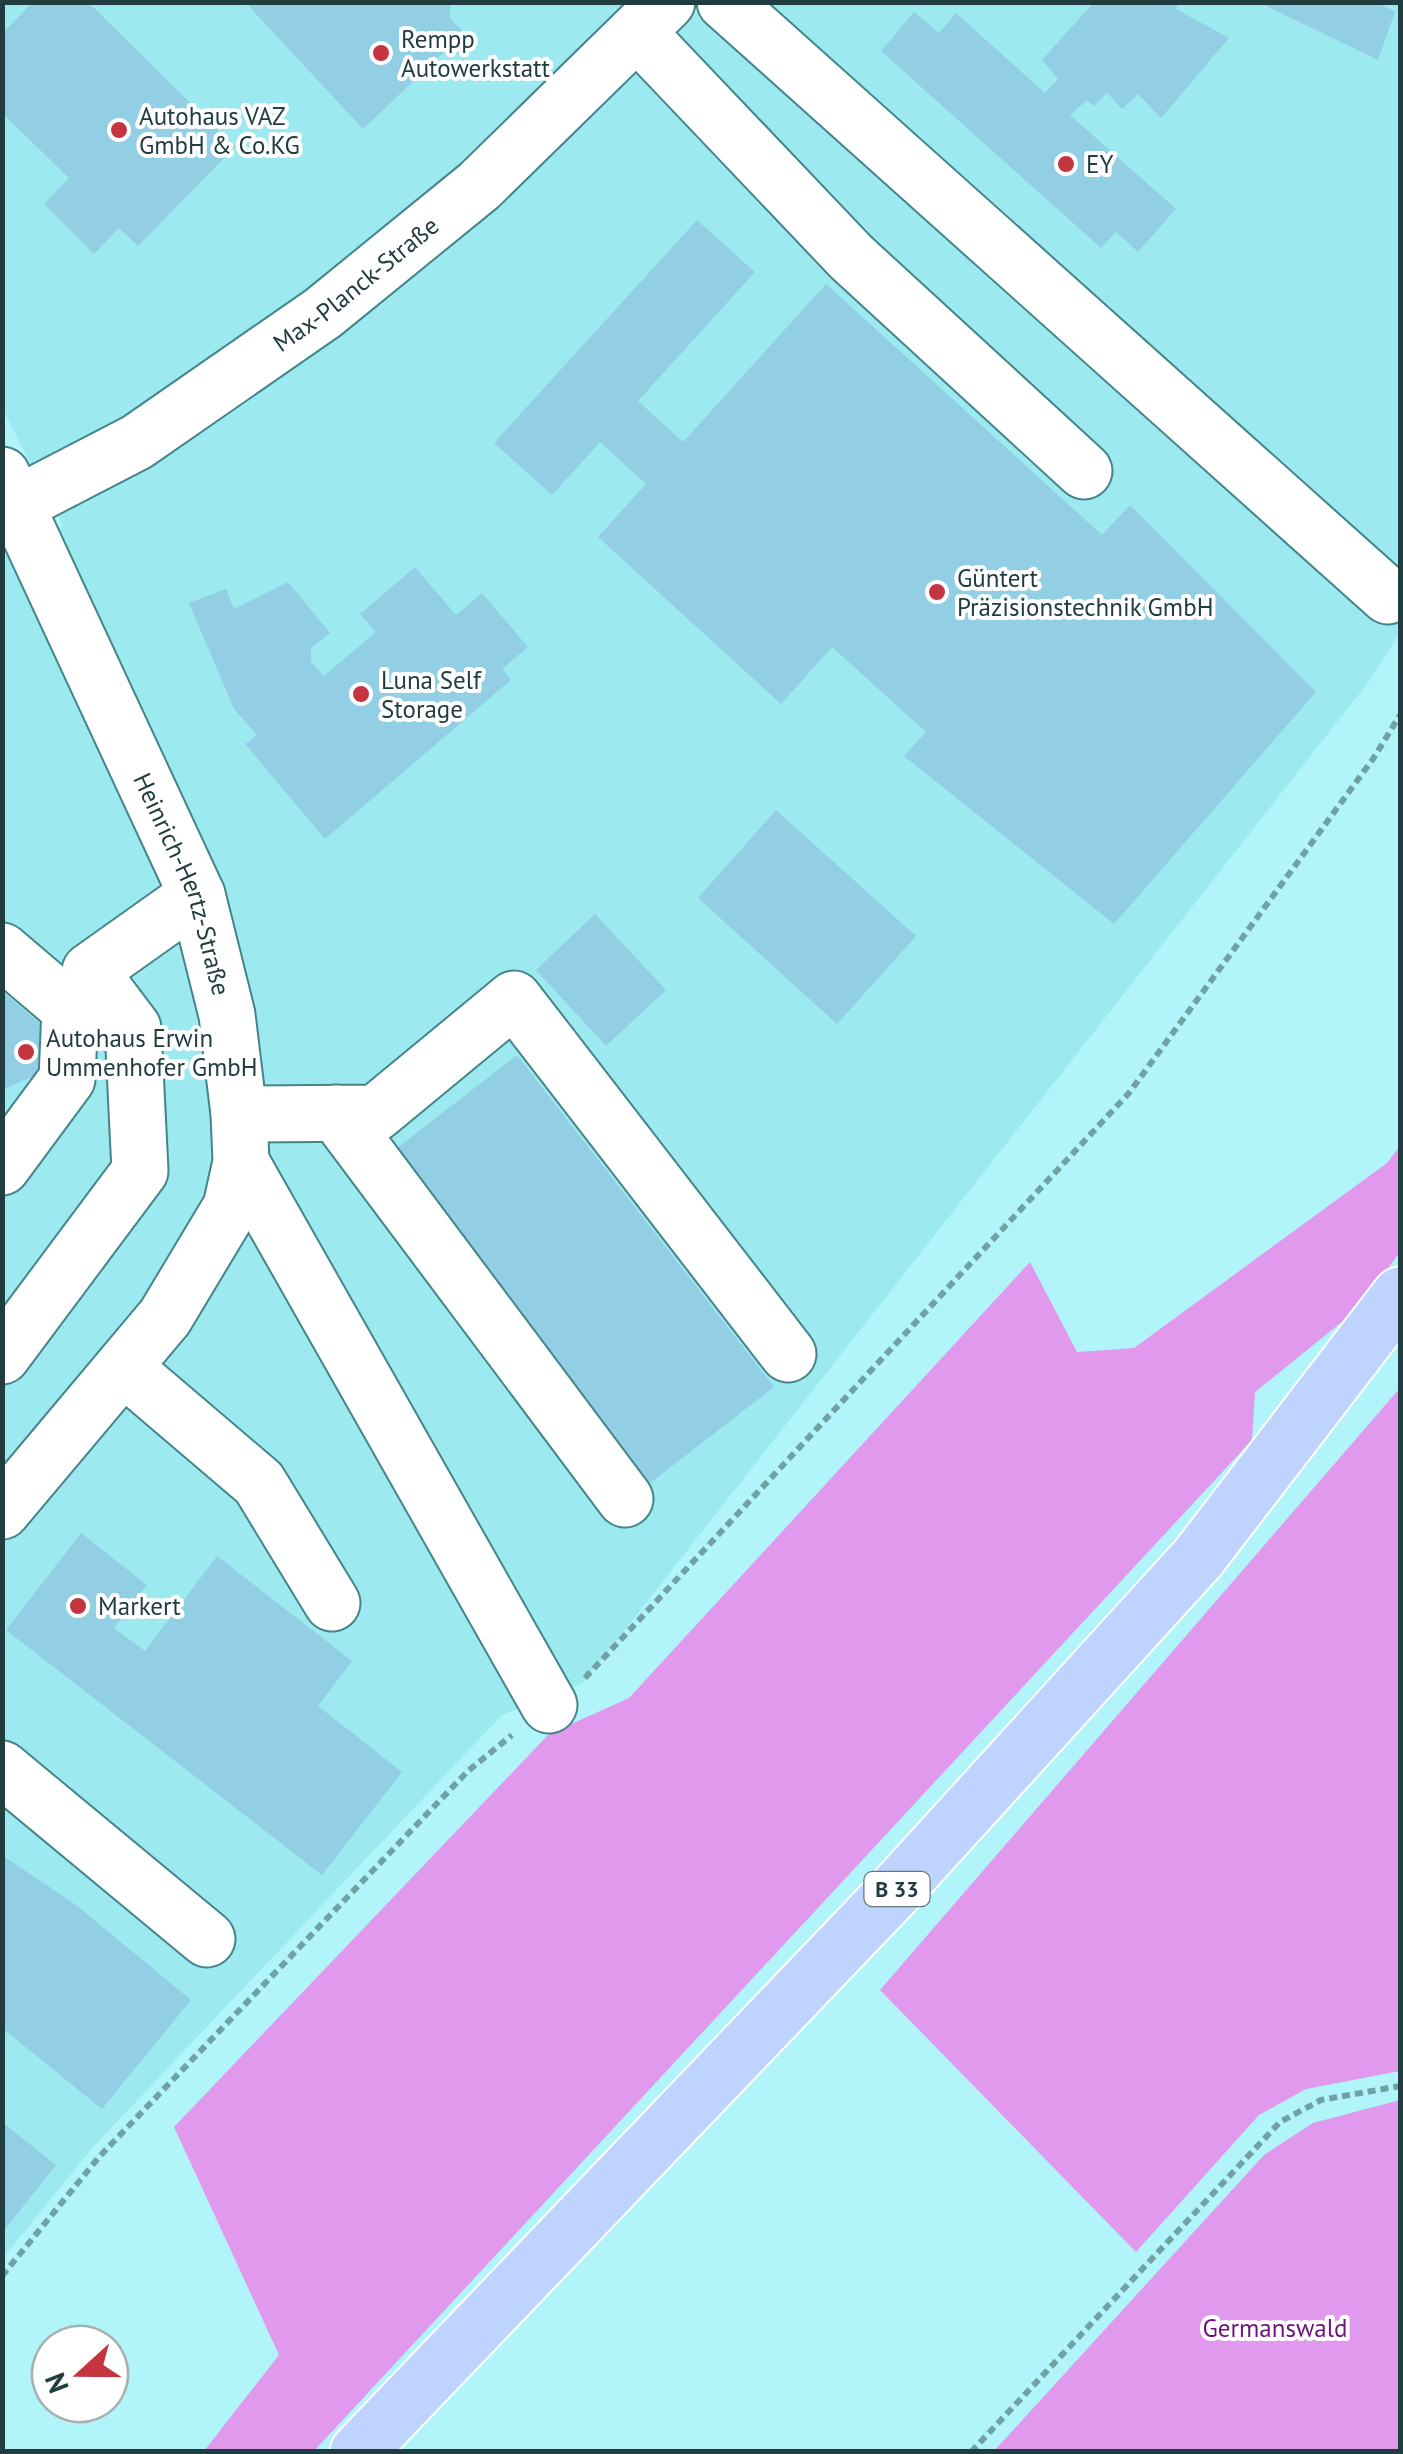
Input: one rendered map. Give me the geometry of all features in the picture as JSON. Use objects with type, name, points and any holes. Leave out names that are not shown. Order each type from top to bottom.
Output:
[{"type":"main road","name":"B 33","points":[[358,2452],[894,1892],[1198,1558],[1400,1295]]},
{"type":"street","points":[[725,2],[1388,596]]},
{"type":"street","points":[[652,17],[851,257],[1084,471]]},
{"type":"street","name":"Max-Planck-Straße","points":[[7,498],[137,442],[323,312],[479,186],[652,17]]},
{"type":"street","name":"Heinrich-Hertz-Straße","points":[[2,1512],[165,1317],[230,1208],[240,1138],[227,1015],[196,894],[7,498]]},
{"type":"street","points":[[71,982],[196,894]]},
{"type":"street","points":[[2,951],[71,982],[133,1028],[140,1171],[2,1356]]},
{"type":"street","points":[[2,1168],[67,1079],[71,982]]},
{"type":"street","points":[[549,1705],[240,1138],[336,1113],[376,1113],[514,1000],[788,1354]]},
{"type":"street","points":[[336,1113],[626,1500]]},
{"type":"street","points":[[124,1367],[258,1483],[332,1603]]},
{"type":"street","points":[[2,1769],[207,1939]]},
{"type":"path","points":[[2,2276],[99,2157],[468,1771],[600,1663],[1129,1093],[1362,775],[1400,716]]},
{"type":"path","points":[[972,2452],[1280,2122],[1320,2100],[1400,2086]]},
{"type":"shaded area","points":[[3,3],[1400,3],[1400,632],[1370,680],[584,1682],[502,1715],[92,2148],[3,2258],[2,548],[63,526],[3,410]]},
{"type":"green space","points":[[1400,1146],[1400,1252],[1359,1308],[1255,1392],[1252,1440],[314,2451],[204,2451],[279,2355],[174,2127],[549,1734],[629,1698],[1030,1262],[1077,1352],[1134,1348],[1387,1163]]},
{"type":"green space","points":[[1400,1388],[1400,2071],[1306,2089],[1259,2115],[1136,2252],[880,1990]]},
{"type":"green space","name":"Germanswald","points":[[1400,2100],[1400,2451],[994,2451],[1264,2155],[1313,2123]]},
{"type":"building","name":"Autohaus VAZ GmbH & Co.KG","points":[[33,2],[88,2],[235,147],[138,246],[119,228],[94,254],[44,204],[69,178],[2,113],[2,34]]},
{"type":"building","points":[[245,2],[450,2],[450,18],[464,33],[363,129]]},
{"type":"building","name":"EY","points":[[1094,2],[1179,2],[1176,9],[1229,38],[1161,118],[1138,94],[1122,109],[1107,93],[1094,106],[1087,100],[1070,115],[1176,209],[1138,252],[1116,232],[1101,248],[881,51],[914,12],[939,33],[956,13],[1045,93],[1058,79],[1042,60]]},
{"type":"building","points":[[1258,2],[1376,2],[1395,12],[1378,60]]},
{"type":"building","name":"Güntert Präzisionstechnik GmbH","points":[[697,220],[755,272],[638,401],[683,442],[826,284],[1102,535],[1130,505],[1316,692],[1114,924],[904,756],[926,732],[832,647],[781,704],[598,537],[646,484],[600,442],[552,495],[494,443]]},
{"type":"building","name":"Luna Self Storage","points":[[415,567],[456,615],[482,593],[528,647],[502,669],[511,680],[325,839],[245,744],[257,735],[234,709],[189,603],[226,589],[234,609],[288,582],[330,633],[311,648],[311,662],[324,676],[376,632],[360,614]]},
{"type":"building","points":[[776,810],[916,936],[837,1024],[698,898]]},
{"type":"building","points":[[595,914],[666,990],[606,1046],[536,970]]},
{"type":"building","name":"Autohaus Erwin Ummenhofer GmbH","points":[[2,991],[51,1033],[47,1070],[2,1090]]},
{"type":"building","points":[[517,1055],[774,1387],[645,1487],[388,1155]]},
{"type":"building","points":[[81,1533],[147,1585],[114,1628],[145,1651],[217,1556],[352,1661],[318,1706],[402,1772],[322,1875],[6,1630]]},
{"type":"building","points":[[2,1855],[76,1905],[191,2000],[102,2109],[2,2028]]},
{"type":"building","points":[[2,2122],[56,2165],[2,2233]]},
{"type":"place","name":"Rempp Autowerkstatt","points":[[381,53]]},
{"type":"place","name":"Autohaus VAZ GmbH & Co.KG","points":[[119,130]]},
{"type":"place","name":"EY","points":[[1066,164]]},
{"type":"place","name":"Güntert Präzisionstechnik GmbH","points":[[937,592]]},
{"type":"place","name":"Luna Self Storage","points":[[361,694]]},
{"type":"place","name":"Autohaus Erwin Ummenhofer GmbH","points":[[26,1052]]},
{"type":"place","name":"Markert","points":[[78,1606]]}]
